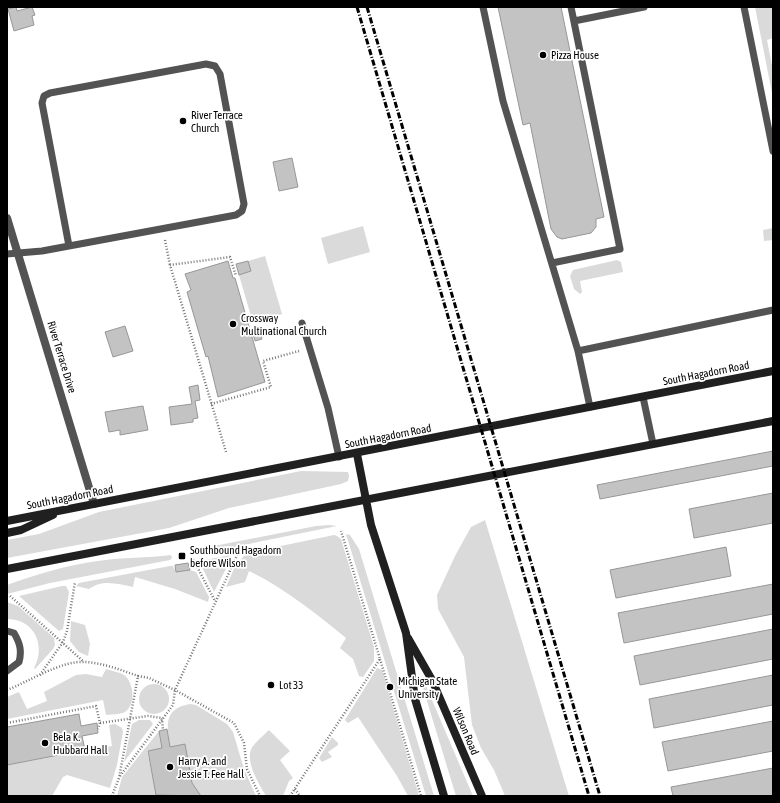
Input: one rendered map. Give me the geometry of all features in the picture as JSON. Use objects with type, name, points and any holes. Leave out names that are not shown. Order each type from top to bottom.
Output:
[{"type":"street","name":"River Terrace Drive","points":[[7,218],[94,504]]},
{"type":"street","name":"South Hagadorn Road","points":[[7,521],[357,454],[773,371]]},
{"type":"street","points":[[7,569],[773,421]]},
{"type":"street","name":"Wilson Road","points":[[357,454],[365,500],[406,633],[415,699],[444,796]]},
{"type":"street","points":[[7,533],[21,530],[62,510]]},
{"type":"street","name":"Wilson Road","points":[[406,633],[432,680],[482,796]]},
{"type":"lane","points":[[483,7],[503,101],[578,351],[590,407]]},
{"type":"lane","points":[[552,263],[620,249],[571,7]]},
{"type":"lane","points":[[574,22],[644,7]]},
{"type":"lane","points":[[744,7],[773,151]]},
{"type":"lane","points":[[7,254],[69,246],[236,215],[244,208],[220,74],[211,64],[50,93],[44,96],[42,103],[69,246]]},
{"type":"lane","points":[[578,351],[773,310]]},
{"type":"lane","points":[[302,323],[328,408],[339,457]]},
{"type":"lane","points":[[643,397],[652,444]]},
{"type":"lane","points":[[7,631],[14,633],[20,643],[21,653],[19,662],[7,671]]},
{"type":"path","points":[[163,228],[170,265],[226,452]]},
{"type":"path","points":[[170,265],[230,257],[236,276]]},
{"type":"path","points":[[211,404],[271,386],[263,362],[310,347]]},
{"type":"path","points":[[341,531],[421,796]]},
{"type":"path","points":[[119,778],[173,705],[175,690],[239,551]]},
{"type":"path","points":[[193,559],[215,602]]},
{"type":"path","points":[[39,676],[63,642],[67,631],[75,582]]},
{"type":"path","points":[[10,596],[84,662]]},
{"type":"path","points":[[290,796],[380,658]]},
{"type":"path","points":[[7,690],[39,676],[75,663],[84,662],[110,667],[149,678],[175,690],[234,723],[244,743],[247,769],[260,796]]},
{"type":"path","points":[[112,796],[119,778],[138,676]]},
{"type":"path","points":[[7,723],[96,706],[100,723],[98,729]]},
{"type":"path","points":[[100,723],[148,716],[162,718]]},
{"type":"path","points":[[162,718],[163,730]]},
{"type":"path","points":[[295,789],[300,796]]},
{"type":"shaded area","points":[[755,7],[773,7],[773,38],[767,40],[773,71],[773,98]]},
{"type":"shaded area","points":[[363,226],[370,252],[328,264],[321,238]]},
{"type":"shaded area","points":[[773,228],[773,240],[764,241],[763,230]]},
{"type":"shaded area","points":[[265,256],[282,314],[253,323],[239,275],[251,271],[248,261]]},
{"type":"shaded area","points":[[617,260],[621,262],[623,272],[580,281],[582,292],[580,294],[574,289],[570,276],[573,270]]},
{"type":"shaded area","points":[[301,471],[348,472],[349,476],[348,481],[341,484],[229,508],[169,528],[7,558],[7,540],[39,534],[99,512]]},
{"type":"shaded area","points":[[485,520],[569,796],[505,796],[494,770],[481,748],[472,725],[464,657],[438,609],[437,595],[455,556],[471,527]]},
{"type":"shaded area","points":[[316,526],[337,526],[214,551],[209,547]]},
{"type":"shaded area","points":[[346,534],[350,535],[359,549],[434,796],[426,796]]},
{"type":"shaded area","points":[[334,535],[341,539],[374,647],[374,661],[363,677],[359,676],[353,659],[340,648],[346,638],[288,594],[249,571],[245,582],[226,587],[236,564],[247,553]]},
{"type":"shaded area","points":[[171,555],[172,558],[170,560],[50,583],[7,594],[7,585],[63,567],[107,560]]},
{"type":"shaded area","points":[[230,555],[231,559],[214,592],[202,567],[205,560]]},
{"type":"shaded area","points":[[173,566],[176,572],[190,570],[196,572],[209,597],[208,602],[175,589],[135,577],[133,587],[110,583],[100,584],[89,589],[76,586],[79,583]]},
{"type":"shaded area","points":[[66,586],[69,592],[63,629],[59,631],[19,596]]},
{"type":"shaded area","points":[[7,602],[18,606],[54,638],[55,645],[53,649],[35,669],[39,651],[36,635],[25,624],[17,620],[7,619]]},
{"type":"shaded area","points":[[71,621],[85,625],[90,644],[88,656],[79,652],[70,641]]},
{"type":"shaded area","points":[[377,668],[382,670],[419,796],[408,796],[397,776],[358,717],[348,723],[345,720]]},
{"type":"shaded area","points":[[106,669],[124,675],[130,683],[132,688],[132,699],[129,709],[125,712],[106,715],[103,700],[7,719],[7,697],[19,692],[27,709],[47,701],[44,692],[76,675],[86,674],[102,677]]},
{"type":"shaded area","points":[[154,684],[165,688],[169,699],[165,710],[154,714],[143,710],[139,699],[143,688]]},
{"type":"shaded area","points":[[424,685],[426,686],[473,796],[456,796],[423,688]]},
{"type":"shaded area","points":[[190,704],[196,705],[227,724],[233,732],[244,769],[256,796],[201,796],[192,783],[185,744],[170,747],[168,732],[171,714],[181,706]]},
{"type":"shaded area","points":[[139,720],[150,720],[153,724],[124,762],[132,724]]},
{"type":"shaded area","points":[[115,724],[122,728],[123,732],[117,765],[110,788],[67,775],[63,777],[52,796],[7,796],[7,765],[112,746],[109,725]]},
{"type":"shaded area","points":[[269,730],[290,751],[280,760],[293,778],[289,781],[283,796],[266,796],[256,778],[251,764],[250,751]]},
{"type":"shaded area","points":[[159,731],[162,748],[147,751],[157,796],[117,796],[122,777]]},
{"type":"shaded area","points":[[332,737],[338,745],[328,752],[332,757],[322,762],[319,758]]},
{"type":"building","points":[[16,7],[17,11],[32,7],[35,15],[32,16],[34,25],[14,31],[8,9]]},
{"type":"building","points":[[498,7],[561,7],[604,217],[596,219],[596,227],[591,233],[562,239],[557,237],[551,229],[530,123],[523,125]]},
{"type":"building","points":[[292,158],[298,187],[279,191],[273,162]]},
{"type":"building","points":[[228,261],[233,278],[235,278],[265,382],[218,397],[208,356],[206,357],[187,292],[191,290],[185,274]]},
{"type":"building","points":[[248,261],[251,271],[239,275],[236,264]]},
{"type":"building","points":[[125,326],[133,351],[113,357],[105,332]]},
{"type":"building","points":[[259,329],[262,339],[255,341],[252,331]]},
{"type":"building","points":[[198,385],[200,400],[195,401],[198,418],[193,419],[193,422],[171,425],[169,407],[192,404],[189,387]]},
{"type":"building","points":[[143,406],[148,430],[120,435],[120,430],[109,432],[105,412]]},
{"type":"building","points":[[773,451],[773,466],[600,499],[597,485]]},
{"type":"building","points":[[773,493],[773,523],[694,538],[689,509]]},
{"type":"building","points":[[726,547],[731,576],[616,598],[610,570]]},
{"type":"building","points":[[188,563],[190,570],[176,572],[175,565]]},
{"type":"building","points":[[773,584],[773,614],[624,643],[618,613]]},
{"type":"building","points":[[773,629],[773,659],[640,685],[634,656]]},
{"type":"building","points":[[773,675],[773,705],[654,728],[649,699]]},
{"type":"building","name":"Bela K. Hubbard Hall","points":[[79,714],[81,726],[97,723],[98,733],[82,736],[85,750],[7,765],[7,727]]},
{"type":"building","points":[[773,721],[773,751],[668,771],[662,742]]},
{"type":"building","name":"Harry A. and Jessie T. Fee Hall","points":[[167,729],[170,747],[185,744],[192,783],[201,796],[156,795],[148,751],[162,748],[159,731]]},
{"type":"building","points":[[773,768],[773,796],[673,796],[671,787]]},
{"type":"railway","points":[[357,7],[589,796]]},
{"type":"railway","points":[[367,7],[600,796]]},
{"type":"place","name":"Pizza House","points":[[543,55]]},
{"type":"place","name":"River Terrace Church","points":[[183,121]]},
{"type":"place","name":"Crossway Multinational Church","points":[[233,324]]},
{"type":"place","name":"Southbound Hagadorn before Wilson","points":[[182,556]]},
{"type":"place","name":"Lot 33","points":[[271,685]]},
{"type":"place","name":"Michigan State University","points":[[390,687]]},
{"type":"place","name":"Bela K. Hubbard Hall","points":[[45,743]]},
{"type":"place","name":"Harry A. and Jessie T. Fee Hall","points":[[170,767]]}]
